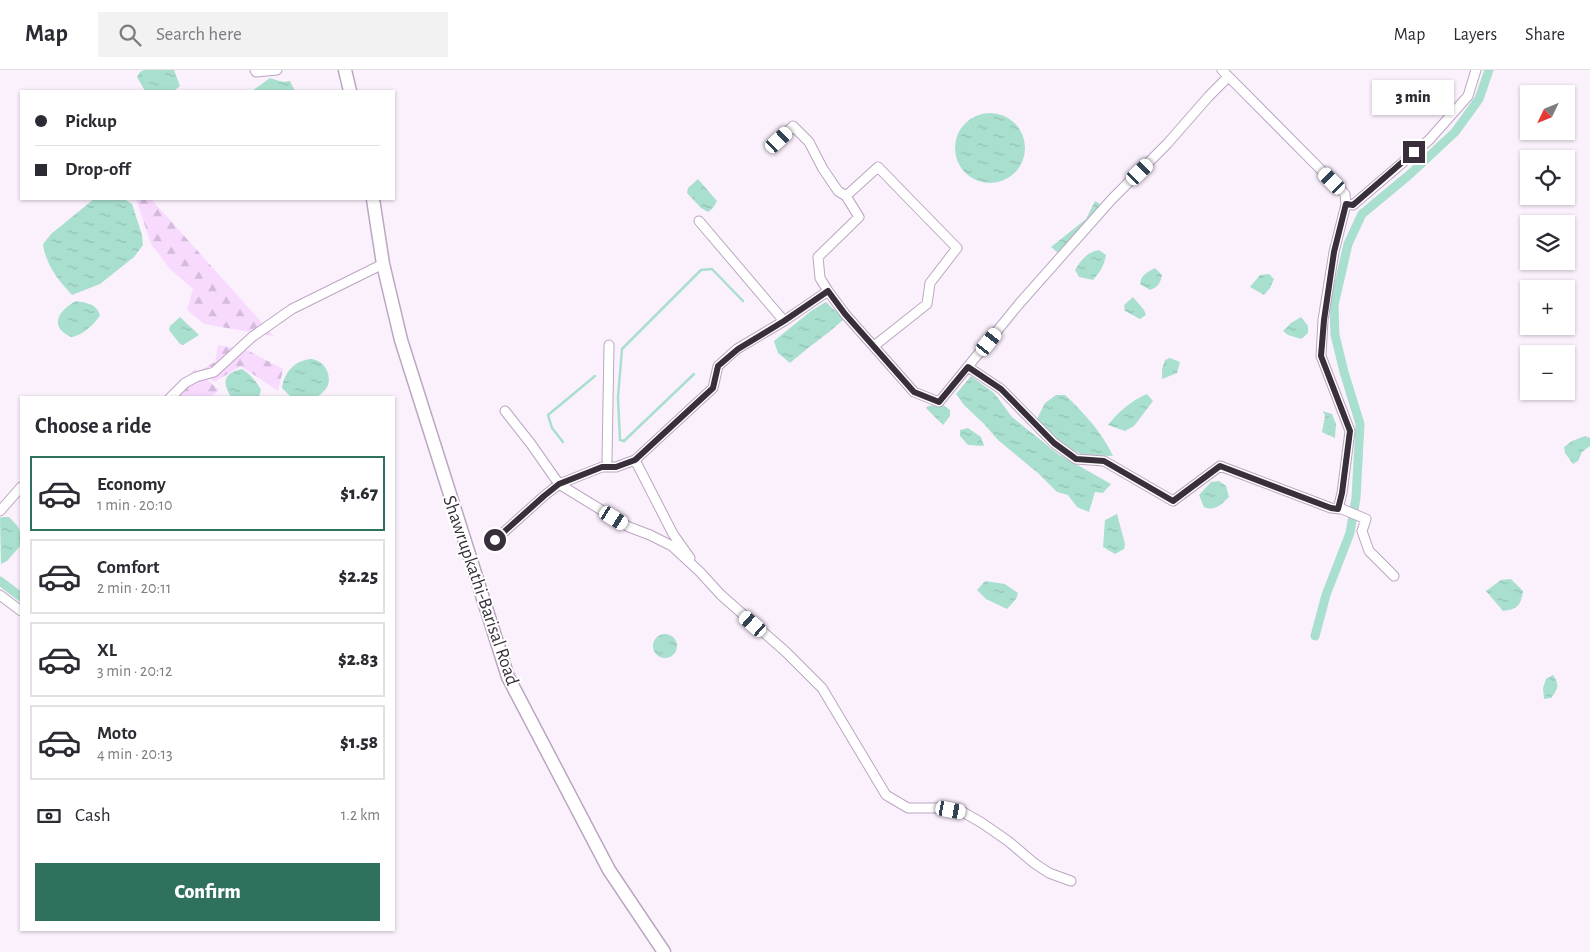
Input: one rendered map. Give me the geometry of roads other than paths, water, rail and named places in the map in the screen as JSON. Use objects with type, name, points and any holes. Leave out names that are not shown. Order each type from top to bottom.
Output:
[{"type":"main road","points":[[345,70],[350,90]]},
{"type":"main road","name":"Shawrupkathi-Barisal Road","points":[[373,200],[383,264],[401,340],[508,677],[610,870],[664,952]]},
{"type":"street","points":[[255,70],[256,72],[277,70]]},
{"type":"street","points":[[1346,204],[1353,205],[1430,140],[1468,96],[1476,70]]},
{"type":"street","points":[[779,140],[793,126],[809,142],[823,169],[838,191],[846,196],[859,217],[818,257],[820,278],[828,291],[914,392],[939,402],[1020,304],[1112,199],[1168,144],[1209,96],[1225,73],[1345,194],[1346,204],[1334,252],[1321,356],[1350,431],[1340,509]]},
{"type":"street","points":[[846,196],[878,167],[957,248],[930,283],[927,304],[874,346]]},
{"type":"street","points":[[699,220],[784,321]]},
{"type":"street","points":[[172,396],[185,383],[196,377],[214,372],[252,337],[292,309],[383,264]]},
{"type":"street","points":[[495,540],[559,484],[602,467],[616,467],[635,460],[713,388],[718,366],[738,349],[828,291]]},
{"type":"street","points":[[607,460],[609,345]]},
{"type":"street","points":[[968,367],[1001,389],[1054,443],[1076,459],[1104,461],[1173,501],[1220,466],[1323,505],[1360,516],[1366,519],[1362,531],[1369,551],[1394,576]]},
{"type":"street","points":[[505,411],[532,444],[559,484],[629,527],[672,546],[721,595],[786,652],[822,688],[886,794],[908,808],[938,808],[963,812],[1008,841],[1049,873],[1071,881]]},
{"type":"street","points":[[635,460],[673,534],[700,572]]},
{"type":"street","points":[[0,511],[20,488]]},
{"type":"street","points":[[0,595],[20,610]]},
{"type":"water","points":[[144,70],[174,70],[180,86],[175,90],[144,90],[137,77]]},
{"type":"water","points":[[270,78],[283,82],[290,81],[294,90],[253,90]]},
{"type":"water","points":[[990,113],[1009,119],[1019,129],[1025,148],[1019,167],[1009,177],[990,183],[971,177],[961,167],[955,148],[961,129],[971,119]]},
{"type":"water","points":[[698,179],[717,201],[708,212],[701,208],[687,193],[688,188]]},
{"type":"water","points":[[93,200],[126,200],[132,204],[142,235],[143,245],[134,257],[100,284],[72,295],[53,272],[47,259],[43,244],[51,234]]},
{"type":"water","points":[[1095,201],[1100,204],[1097,212],[1064,249],[1058,253],[1051,247],[1086,219]]},
{"type":"water","points":[[1099,250],[1106,255],[1103,266],[1098,274],[1093,280],[1079,277],[1075,270],[1080,263],[1085,257]]},
{"type":"water","points":[[1155,268],[1162,275],[1158,285],[1150,290],[1140,284],[1145,274]]},
{"type":"water","points":[[1269,274],[1274,279],[1264,295],[1250,287],[1260,275]]},
{"type":"water","points":[[1133,297],[1146,315],[1140,319],[1125,311],[1124,305]]},
{"type":"water","points":[[76,301],[93,306],[100,315],[88,329],[71,337],[64,333],[58,323],[61,313]]},
{"type":"water","points":[[826,302],[844,319],[790,363],[778,353],[774,341],[811,311]]},
{"type":"water","points":[[180,317],[199,335],[183,345],[180,344],[169,330],[170,326]]},
{"type":"water","points":[[1301,317],[1308,326],[1308,333],[1301,339],[1288,335],[1283,331],[1291,323]]},
{"type":"water","points":[[1170,358],[1180,362],[1177,373],[1162,379],[1162,369],[1165,360]]},
{"type":"water","points":[[304,360],[318,361],[325,367],[329,375],[327,387],[318,396],[290,396],[282,388],[285,377],[291,369]]},
{"type":"water","points":[[242,369],[255,381],[261,390],[259,396],[230,396],[226,387],[226,379],[231,373]]},
{"type":"water","points":[[971,376],[994,393],[1012,417],[1058,454],[1111,484],[1103,493],[1095,492],[1089,512],[1077,507],[1068,495],[1057,492],[1039,474],[998,440],[964,405],[956,394]]},
{"type":"water","points":[[1147,394],[1153,401],[1134,426],[1125,431],[1108,425],[1126,407]]},
{"type":"water","points":[[1056,395],[1065,395],[1086,416],[1104,439],[1113,456],[1083,455],[1064,446],[1036,421],[1045,403]]},
{"type":"water","points":[[942,404],[950,410],[950,416],[943,425],[926,408]]},
{"type":"water","points":[[1323,411],[1332,414],[1336,424],[1335,438],[1322,432],[1325,416]]},
{"type":"water","points":[[968,428],[981,437],[984,446],[968,445],[960,436],[960,430]]},
{"type":"water","points":[[1585,436],[1590,438],[1590,446],[1582,452],[1578,461],[1573,464],[1565,453],[1564,447],[1572,441]]},
{"type":"water","points":[[1219,481],[1226,486],[1229,497],[1215,508],[1204,507],[1199,495],[1211,482]]},
{"type":"water","points":[[1117,514],[1125,544],[1124,549],[1115,554],[1103,547],[1105,520]]},
{"type":"water","points":[[9,517],[20,532],[20,546],[7,561],[1,564],[0,518]]},
{"type":"water","points":[[1511,579],[1523,591],[1522,596],[1517,606],[1503,611],[1486,591],[1501,580]]},
{"type":"water","points":[[985,581],[1005,584],[1018,593],[1016,599],[1007,609],[986,599],[977,590]]},
{"type":"water","points":[[665,634],[674,637],[677,646],[674,655],[665,658],[656,655],[653,646],[656,637]]},
{"type":"water","points":[[1553,675],[1557,682],[1557,689],[1551,698],[1544,699],[1543,688],[1546,679]]},
{"type":"waterway","points":[[1315,636],[1326,595],[1350,533],[1356,498],[1360,424],[1335,335],[1334,305],[1348,244],[1362,214],[1409,175],[1455,132],[1479,99],[1489,70]]},
{"type":"waterway","points":[[694,374],[624,441],[620,440],[618,397],[622,349],[701,270],[712,269],[743,301]]},
{"type":"waterway","points":[[563,442],[552,428],[548,415],[595,376]]},
{"type":"waterway","points":[[0,581],[20,596]]}]
